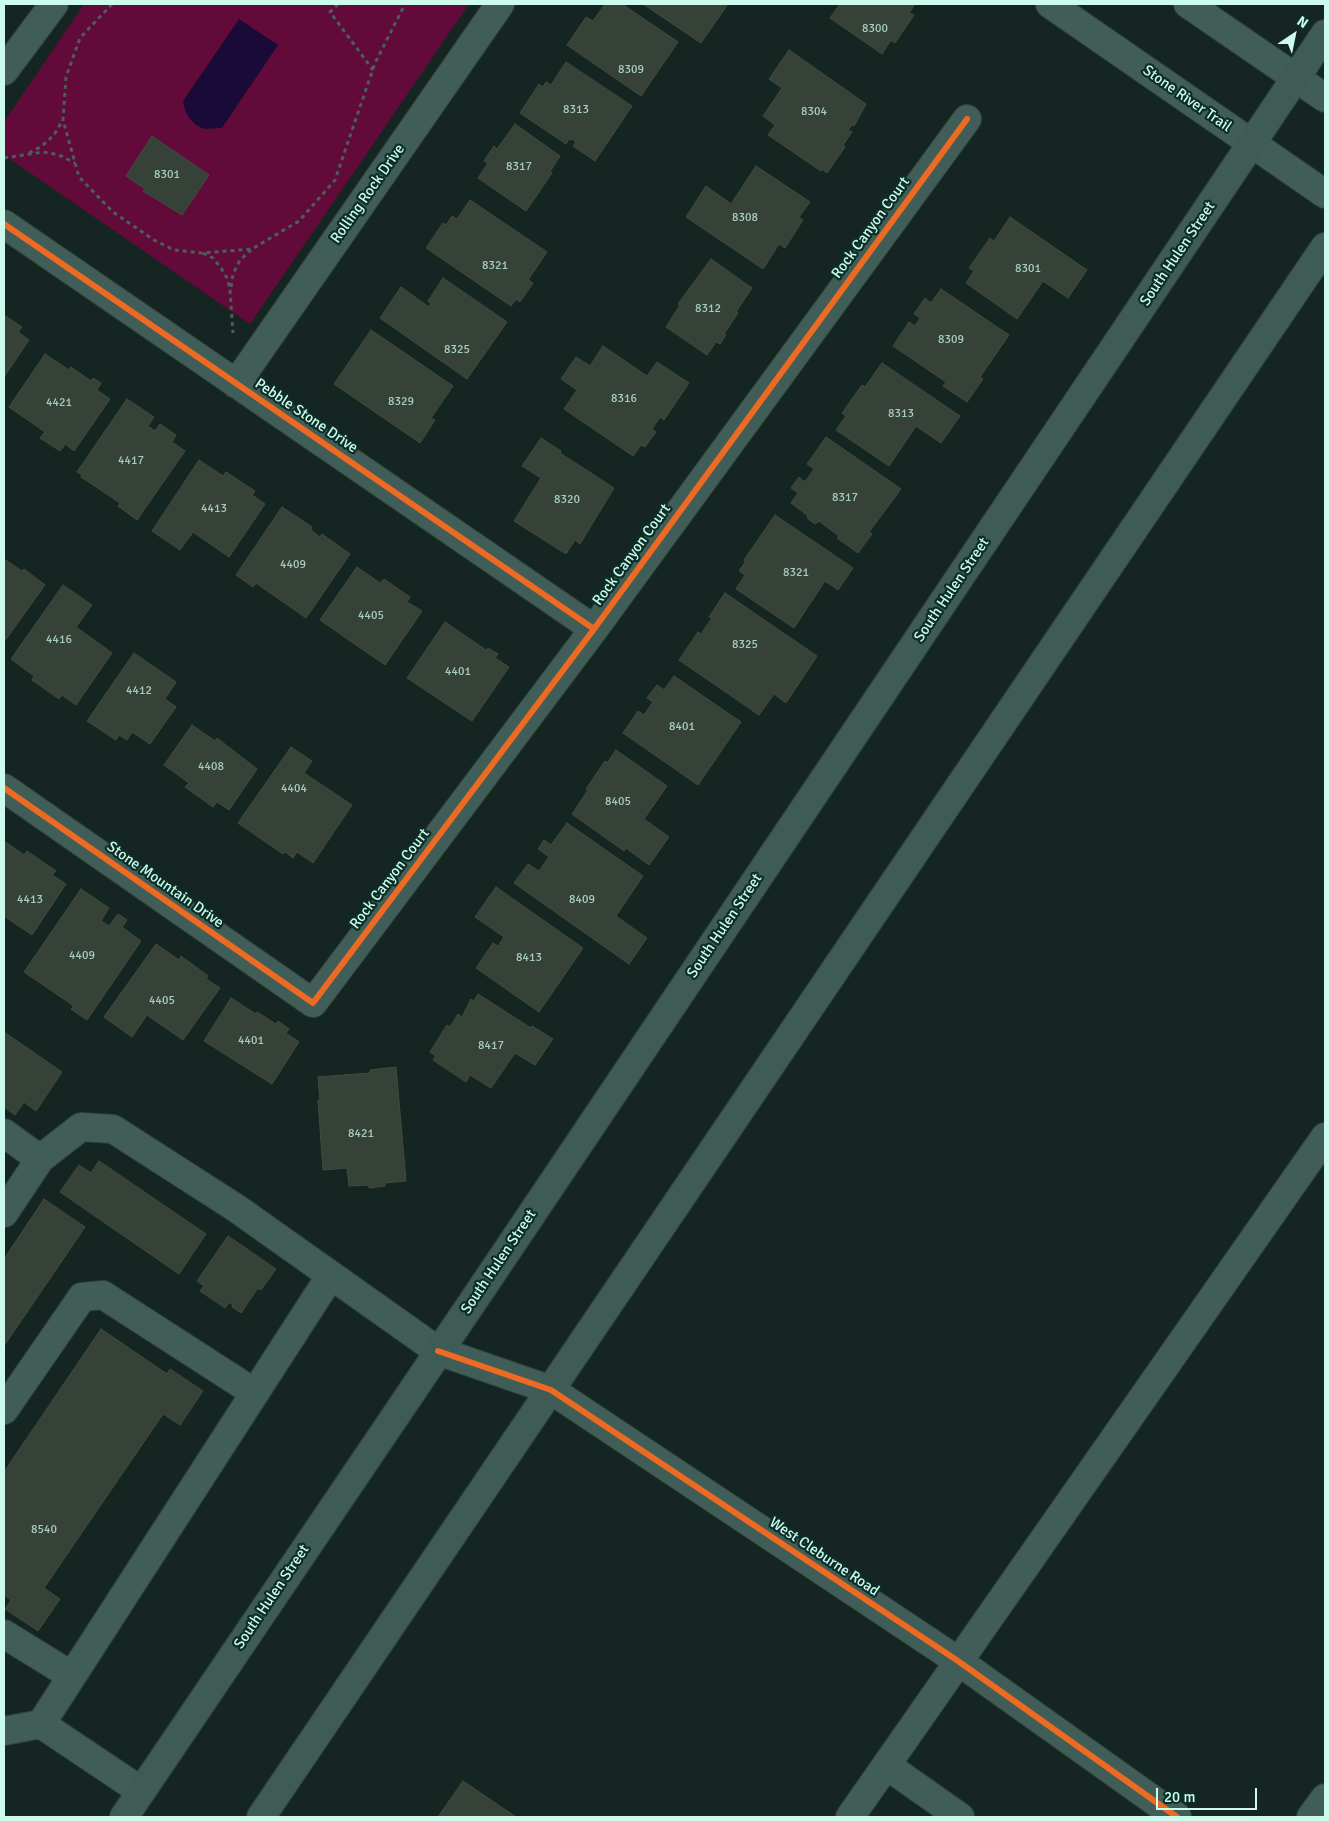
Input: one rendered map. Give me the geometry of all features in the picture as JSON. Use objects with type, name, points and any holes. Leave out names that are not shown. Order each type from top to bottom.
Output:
[{"type":"main road","name":"South Hulen Street","points":[[124,1817],[1325,34]]},
{"type":"main road","points":[[261,1817],[1325,246]]},
{"type":"street","points":[[4,71],[54,4]]},
{"type":"street","name":"Rolling Rock Drive","points":[[236,384],[500,4]]},
{"type":"street","name":"Stone River Trail","points":[[1050,4],[1325,194]]},
{"type":"street","points":[[1188,4],[1325,98]]},
{"type":"street","name":"Rock Canyon Court","points":[[313,1002],[594,629],[967,119]]},
{"type":"street","name":"Pebble Stone Drive","points":[[4,224],[594,629]]},
{"type":"street","name":"Stone Mountain Drive","points":[[4,788],[313,1002]]},
{"type":"street","name":"West Cleburne Road","points":[[4,1213],[40,1159],[81,1127],[113,1128],[236,1208],[438,1351],[551,1390],[958,1661],[1177,1817]]},
{"type":"street","points":[[4,1133],[40,1159]]},
{"type":"street","points":[[850,1817],[1325,1137]]},
{"type":"street","points":[[41,1724],[331,1275]]},
{"type":"street","points":[[4,1410],[82,1297],[103,1295],[255,1393]]},
{"type":"street","points":[[4,1634],[72,1676]]},
{"type":"street","points":[[4,1731],[41,1724],[141,1791]]},
{"type":"street","points":[[886,1765],[960,1817]]},
{"type":"street","points":[[1311,1817],[1325,1798]]},
{"type":"path","points":[[112,4],[80,38],[66,76],[63,120],[79,177],[112,212],[154,240],[174,250],[202,252],[252,249]]},
{"type":"path","points":[[338,4],[330,12],[373,71]]},
{"type":"path","points":[[202,252],[213,258],[221,268],[227,278],[230,290],[233,274],[240,260],[252,249],[299,221],[335,180],[375,63],[405,4]]},
{"type":"path","points":[[26,154],[42,146],[54,135],[63,120]]},
{"type":"path","points":[[4,158],[43,152],[59,155],[75,162]]},
{"type":"shaded area","points":[[84,4],[469,4],[250,324],[4,155],[4,122]]},
{"type":"shaded area","points":[[239,19],[278,45],[222,128],[204,129],[196,125],[189,118],[183,101]]},
{"type":"building","points":[[605,4],[622,4],[678,42],[641,96],[567,45],[586,17],[593,21]]},
{"type":"building","points":[[643,4],[728,4],[701,43]]},
{"type":"building","points":[[840,4],[915,4],[909,13],[914,15],[895,43],[891,40],[882,54],[830,18]]},
{"type":"building","points":[[789,50],[866,104],[854,126],[852,125],[848,130],[852,132],[843,145],[845,147],[827,173],[822,169],[821,171],[768,135],[775,125],[763,116],[782,88],[769,79]]},
{"type":"building","points":[[566,62],[632,106],[595,161],[573,146],[576,142],[572,139],[569,139],[566,144],[520,113],[539,84],[543,87],[546,82],[551,85]]},
{"type":"building","points":[[515,124],[560,156],[550,172],[552,173],[526,211],[478,178],[488,163],[484,161],[494,146],[497,149]]},
{"type":"building","points":[[152,136],[209,175],[182,215],[143,191],[145,189],[126,176]]},
{"type":"building","points":[[756,166],[810,202],[799,217],[803,220],[785,248],[779,244],[763,269],[686,217],[706,186],[731,204]]},
{"type":"building","points":[[470,200],[547,252],[528,280],[533,283],[520,302],[516,299],[511,306],[426,248],[443,223],[446,225],[452,216],[457,219]]},
{"type":"building","points":[[1010,217],[1087,270],[1068,298],[1043,281],[1017,319],[966,283],[974,271],[969,268],[990,238],[994,241]]},
{"type":"building","points":[[711,259],[752,288],[736,312],[738,313],[724,334],[726,335],[720,344],[716,342],[707,355],[666,327],[680,305],[678,304]]},
{"type":"building","points":[[443,278],[507,322],[467,379],[380,318],[401,287],[429,307],[431,304],[428,301]]},
{"type":"building","points":[[941,289],[1009,335],[980,377],[983,379],[967,402],[943,386],[946,382],[893,346],[909,322],[915,326],[920,318],[914,314],[925,298],[931,303]]},
{"type":"building","points":[[4,315],[22,327],[18,332],[29,340],[4,377]]},
{"type":"building","points":[[371,330],[453,386],[431,418],[435,420],[420,443],[334,384]]},
{"type":"building","points":[[603,346],[647,376],[657,362],[689,383],[664,420],[660,417],[652,429],[656,432],[645,447],[641,445],[633,456],[564,409],[577,390],[561,379],[576,357],[590,366]]},
{"type":"building","points":[[45,354],[69,370],[71,367],[91,381],[93,378],[101,383],[97,390],[110,399],[74,451],[65,444],[60,451],[40,438],[45,432],[9,407]]},
{"type":"building","points":[[882,363],[960,416],[941,443],[916,426],[889,466],[836,430],[846,416],[842,413],[862,385],[865,387]]},
{"type":"building","points":[[127,399],[154,417],[148,426],[155,431],[160,424],[176,435],[172,442],[185,451],[137,520],[118,506],[120,503],[81,477],[82,475],[77,472]]},
{"type":"building","points":[[826,437],[901,489],[869,532],[872,534],[858,553],[837,538],[839,536],[819,521],[815,524],[808,519],[807,515],[791,503],[798,493],[791,488],[799,477],[805,482],[814,469],[807,464]]},
{"type":"building","points":[[541,438],[561,451],[560,453],[614,488],[580,544],[575,540],[566,554],[514,521],[541,478],[522,466]]},
{"type":"building","points":[[199,460],[223,476],[226,472],[255,491],[252,495],[265,504],[229,557],[193,532],[180,550],[152,531]]},
{"type":"building","points":[[282,507],[312,527],[311,530],[320,537],[322,534],[350,554],[306,618],[256,583],[253,587],[236,575]]},
{"type":"building","points":[[775,515],[853,568],[838,590],[825,581],[794,628],[736,589],[745,575],[739,571],[746,561],[744,560]]},
{"type":"building","points":[[4,559],[22,571],[24,569],[45,585],[4,642]]},
{"type":"building","points":[[357,567],[380,583],[384,579],[410,597],[407,602],[422,611],[385,665],[320,620]]},
{"type":"building","points":[[63,585],[92,605],[76,627],[112,653],[76,705],[62,695],[59,699],[32,680],[34,676],[11,659]]},
{"type":"building","points":[[725,593],[817,656],[786,703],[774,694],[759,715],[679,660],[698,632],[701,634],[712,618],[709,617]]},
{"type":"building","points":[[445,622],[486,650],[488,648],[498,654],[495,658],[509,667],[472,721],[407,678]]},
{"type":"building","points":[[134,653],[176,682],[165,699],[176,707],[150,744],[132,732],[127,740],[119,735],[116,740],[87,721]]},
{"type":"building","points":[[674,676],[741,722],[698,785],[623,733],[638,711],[644,715],[653,702],[647,698],[657,685],[664,690]]},
{"type":"building","points":[[192,725],[215,741],[217,738],[257,769],[229,810],[217,802],[213,807],[185,787],[189,783],[164,765]]},
{"type":"building","points":[[291,747],[312,761],[304,773],[352,805],[313,863],[297,852],[293,858],[285,852],[283,854],[238,823]]},
{"type":"building","points":[[616,750],[667,786],[644,819],[669,837],[649,865],[626,848],[624,851],[572,814],[605,761],[607,763]]},
{"type":"building","points":[[567,823],[643,876],[616,916],[647,938],[629,964],[514,883],[528,864],[539,871],[549,857],[538,849],[544,840],[551,845]]},
{"type":"building","points":[[4,841],[24,855],[27,851],[56,871],[52,875],[66,884],[32,935],[4,916]]},
{"type":"building","points":[[496,887],[583,948],[539,1012],[476,968],[493,943],[498,946],[504,937],[475,917]]},
{"type":"building","points":[[81,889],[109,908],[101,921],[109,926],[118,914],[127,920],[122,927],[141,941],[87,1020],[71,1009],[74,1006],[24,972]]},
{"type":"building","points":[[156,944],[179,960],[181,956],[208,976],[206,979],[220,988],[183,1040],[147,1015],[132,1037],[104,1017]]},
{"type":"building","points":[[478,994],[531,1028],[532,1026],[553,1039],[535,1065],[515,1053],[491,1088],[470,1075],[466,1082],[433,1060],[436,1056],[430,1052],[447,1025],[450,1027],[458,1014],[462,1017],[471,999],[474,1001]]},
{"type":"building","points":[[231,998],[276,1024],[278,1021],[289,1029],[286,1033],[299,1042],[272,1084],[204,1041]]},
{"type":"building","points":[[4,1032],[62,1072],[36,1111],[24,1102],[15,1115],[4,1107]]},
{"type":"building","points":[[396,1067],[406,1181],[385,1183],[385,1186],[369,1188],[369,1185],[349,1186],[347,1168],[323,1170],[318,1077],[370,1073],[370,1070]]},
{"type":"building","points":[[99,1161],[206,1234],[179,1274],[60,1192],[79,1165],[91,1173]]},
{"type":"building","points":[[44,1199],[85,1227],[4,1346],[4,1259]]},
{"type":"building","points":[[228,1236],[276,1269],[261,1290],[258,1288],[241,1313],[232,1307],[233,1305],[229,1302],[225,1308],[200,1291],[204,1286],[197,1281]]},
{"type":"building","points":[[101,1329],[167,1374],[170,1369],[203,1391],[180,1425],[163,1414],[44,1588],[60,1599],[38,1631],[5,1609],[11,1600],[4,1595],[4,1472]]},
{"type":"building","points":[[463,1781],[516,1817],[438,1817]]},
{"type":"cycle path","points":[[4,788],[313,1003],[594,629],[967,119]]},
{"type":"cycle path","points":[[4,224],[594,629]]},
{"type":"cycle path","points":[[438,1351],[551,1390],[958,1661],[1177,1817]]}]
